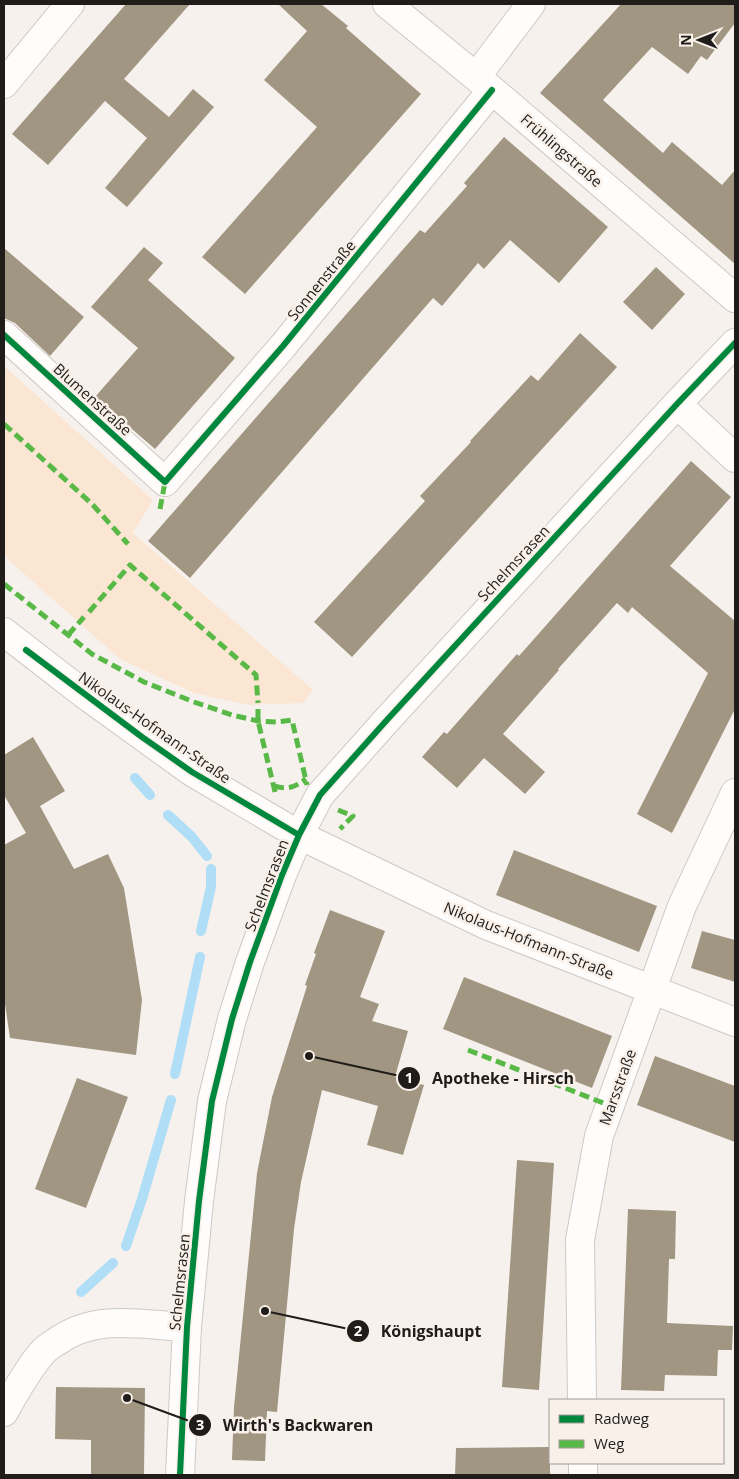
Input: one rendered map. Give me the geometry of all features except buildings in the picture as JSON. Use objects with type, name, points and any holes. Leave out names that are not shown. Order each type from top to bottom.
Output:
[{"type":"street","points":[[4,84],[70,4]]},
{"type":"street","name":"Frühlingstraße","points":[[387,4],[484,83],[735,298]]},
{"type":"street","name":"Sonnenstraße","points":[[165,482],[283,346],[484,83],[531,4]]},
{"type":"street","name":"Blumenstraße","points":[[4,335],[165,482]]},
{"type":"street","name":"Schelmsrasen","points":[[180,1475],[186,1327],[212,1100],[232,1018],[250,962],[299,835],[320,796],[386,721],[735,343]]},
{"type":"street","points":[[677,404],[735,458]]},
{"type":"street","name":"Nikolaus-Hofmann-Straße","points":[[4,632],[84,694],[192,772],[299,835],[486,925],[735,1022]]},
{"type":"street","name":"Marsstraße","points":[[582,1399],[580,1240],[599,1136],[682,906],[735,793]]},
{"type":"street","points":[[4,1412],[23,1379],[42,1352],[70,1332],[93,1324],[115,1323],[186,1327]]},
{"type":"shaded area","points":[[4,366],[153,500],[133,533],[313,690],[303,703],[248,705],[194,693],[120,659],[4,556]]},
{"type":"waterway","points":[[135,778],[150,795]]},
{"type":"waterway","points":[[168,815],[192,837],[207,856]]},
{"type":"waterway","points":[[201,931],[211,887],[211,869]]},
{"type":"waterway","points":[[175,1074],[200,957]]},
{"type":"waterway","points":[[126,1246],[171,1100]]},
{"type":"waterway","points":[[81,1292],[113,1263]]},
{"type":"marked path","points":[[4,424],[92,504],[128,544]]},
{"type":"marked path","points":[[160,509],[165,482]]},
{"type":"marked path","points":[[89,612],[130,565],[256,675],[258,703]]},
{"type":"marked path","points":[[4,584],[92,654],[144,682],[232,715],[258,721],[276,722],[292,720],[307,785]]},
{"type":"marked path","points":[[68,635],[84,617]]},
{"type":"marked path","points":[[258,709],[258,721],[276,796]]},
{"type":"marked path","points":[[274,786],[291,787],[306,779]]},
{"type":"marked path","points":[[338,810],[353,816],[340,829]]},
{"type":"marked path","points":[[468,1050],[611,1106]]},
{"type":"cycle path","points":[[4,335],[165,482],[283,346],[492,90]]},
{"type":"cycle path","points":[[180,1475],[187,1327],[199,1201],[212,1101],[232,1019],[250,962],[299,835],[320,795],[735,343]]},
{"type":"cycle path","points":[[26,650],[192,772],[299,835]]},
{"type":"place","name":"Apotheke - Hirsch","points":[[309,1056]]},
{"type":"place","name":"Königshaupt","points":[[265,1311]]},
{"type":"place","name":"Wirth's Backwaren","points":[[127,1398]]}]
